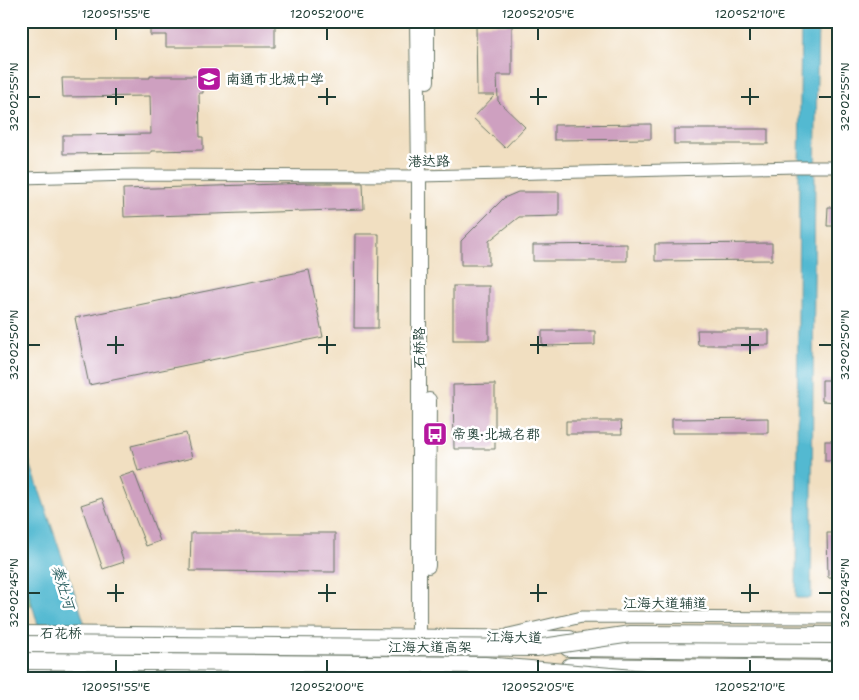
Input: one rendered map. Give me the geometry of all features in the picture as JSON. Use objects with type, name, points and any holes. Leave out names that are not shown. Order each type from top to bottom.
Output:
[{"type":"highway","points":[[536,648],[631,634],[838,634]]},
{"type":"highway","name":"江海大道高架","points":[[21,644],[838,651]]},
{"type":"highway","name":"江海大道高架","points":[[22,669],[484,672],[838,669]]},
{"type":"highway","points":[[484,672],[645,679]]},
{"type":"main road","name":"石桥路","points":[[417,21],[429,378],[423,677]]},
{"type":"main road","name":"石桥路","points":[[423,176],[427,21]]},
{"type":"main road","name":"石花桥","points":[[21,633],[100,633]]},
{"type":"main road","name":"江海大道","points":[[100,633],[838,641]]},
{"type":"main road","points":[[22,669],[109,673],[423,677],[456,675],[838,679]]},
{"type":"street","name":"港达路","points":[[21,178],[132,175],[423,176],[838,167]]},
{"type":"street","name":"江海大道辅道","points":[[495,637],[582,617],[838,618]]},
{"type":"street","points":[[456,675],[484,672]]},
{"type":"green space","points":[[21,567],[32,605],[21,605]]},
{"type":"water","points":[[801,21],[818,21],[811,598],[796,598]]},
{"type":"water","name":"秦灶河","points":[[21,437],[102,679],[54,679],[21,567]]},
{"type":"building","points":[[150,21],[275,21],[275,47],[166,47],[166,35],[150,35]]},
{"type":"building","points":[[512,24],[512,75],[497,75],[498,101],[525,127],[505,148],[473,118],[495,95],[477,95],[476,25]]},
{"type":"building","points":[[150,76],[199,76],[199,79],[203,79],[203,93],[199,93],[200,137],[203,137],[203,150],[151,151],[151,153],[63,154],[63,135],[151,134],[150,96],[63,97],[62,78],[150,78]]},
{"type":"building","points":[[651,124],[651,139],[554,140],[554,125]]},
{"type":"building","points":[[674,129],[768,129],[768,144],[674,144]]},
{"type":"building","points":[[363,183],[364,209],[124,217],[123,189]]},
{"type":"building","points":[[518,192],[559,192],[559,216],[519,217],[489,241],[489,265],[461,265],[461,241],[504,198]]},
{"type":"building","points":[[828,207],[838,207],[838,226],[827,226]]},
{"type":"building","points":[[355,234],[379,234],[378,328],[354,328]]},
{"type":"building","points":[[772,243],[772,260],[655,261],[655,244]]},
{"type":"building","points":[[627,244],[627,261],[533,261],[533,245]]},
{"type":"building","points":[[309,270],[323,337],[89,385],[75,318]]},
{"type":"building","points":[[453,286],[489,286],[489,340],[453,340]]},
{"type":"building","points":[[697,330],[769,330],[769,345],[698,345]]},
{"type":"building","points":[[542,331],[595,331],[595,345],[542,346]]},
{"type":"building","points":[[822,380],[838,380],[838,402],[822,401]]},
{"type":"building","points":[[495,384],[495,449],[454,449],[453,385]]},
{"type":"building","points":[[768,418],[768,433],[672,433],[672,419]]},
{"type":"building","points":[[566,421],[621,421],[622,434],[566,434]]},
{"type":"building","points":[[186,433],[192,458],[138,471],[131,446]]},
{"type":"building","points":[[825,441],[838,441],[838,461],[825,461]]},
{"type":"building","points":[[134,472],[160,541],[146,546],[119,477]]},
{"type":"building","points":[[102,498],[124,562],[103,569],[81,505]]},
{"type":"building","points":[[191,533],[335,533],[335,572],[190,571]]},
{"type":"building","points":[[827,533],[838,533],[838,577],[828,577]]},
{"type":"place","name":"南通市北城中学","points":[[209,79]]},
{"type":"place","name":"帝奥·北城名郡","points":[[435,434]]}]
